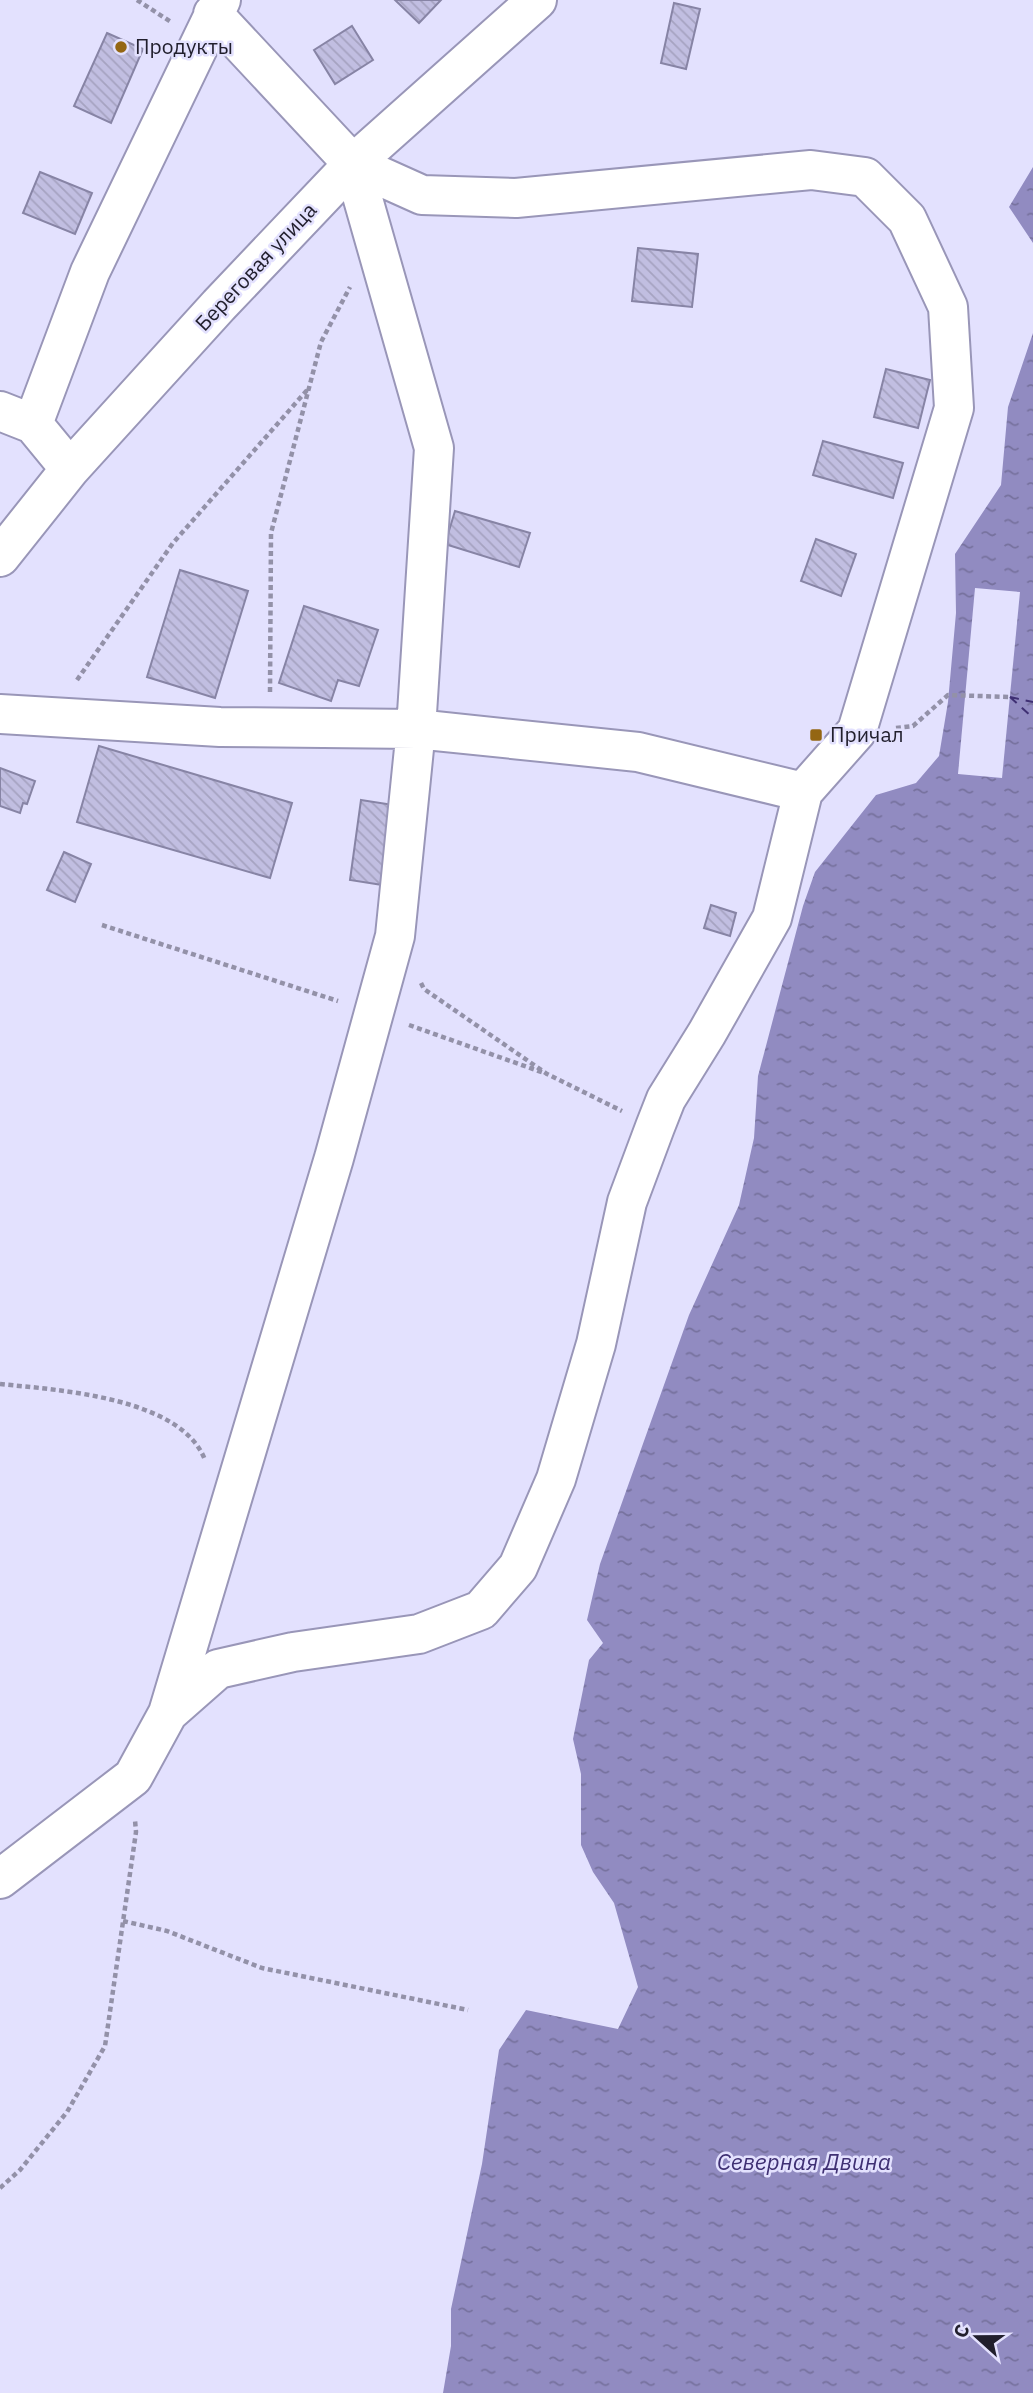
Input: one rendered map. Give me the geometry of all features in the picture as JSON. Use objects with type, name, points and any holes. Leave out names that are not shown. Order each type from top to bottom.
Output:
[{"type":"street","name":"Береговая улица","points":[[0,557],[69,470],[353,164],[537,0]]},
{"type":"street","points":[[69,470],[16,417],[90,272],[217,7],[353,164],[422,195],[516,198],[811,170],[865,177],[907,219],[948,307],[954,408],[857,731],[803,792],[772,918],[666,1100],[655,1127],[627,1202],[596,1344],[556,1479],[518,1567],[481,1610],[419,1634],[293,1652],[218,1669],[168,1713]]},
{"type":"street","points":[[0,1879],[134,1777],[168,1713],[334,1158],[396,936],[416,729],[434,448],[353,164]]},
{"type":"street","points":[[0,714],[220,727],[416,729],[638,752],[803,792]]},
{"type":"path","points":[[270,728],[271,533],[321,342],[375,241]]},
{"type":"path","points":[[52,716],[173,543],[309,388]]},
{"type":"path","points":[[913,726],[948,695],[1010,696]]},
{"type":"path","points":[[102,925],[374,1013],[547,1074],[655,1127]]},
{"type":"path","points":[[396,936],[424,989],[547,1074]]},
{"type":"path","points":[[0,1384],[107,1397],[169,1420],[201,1448],[227,1517]]},
{"type":"path","points":[[0,2188],[20,2170],[67,2112],[105,2046],[136,1832],[134,1777]]},
{"type":"path","points":[[123,1921],[167,1931],[262,1968],[468,2010]]},
{"type":"water","points":[[1033,167],[1033,243],[1009,207]]},
{"type":"water","name":"Северная Двина","points":[[1033,333],[1033,2393],[443,2393],[451,2346],[451,2309],[482,2164],[499,2050],[526,2010],[618,2029],[638,1987],[614,1903],[593,1872],[581,1845],[581,1774],[573,1739],[589,1660],[603,1643],[587,1620],[600,1564],[689,1315],[739,1205],[754,1138],[758,1076],[803,906],[815,872],[876,795],[916,783],[939,756],[948,702],[956,613],[955,554],[1001,485],[1008,407]]},
{"type":"pier","points":[[975,588],[1020,592],[1002,778],[958,774]]},
{"type":"building","points":[[395,0],[441,0],[419,23]]},
{"type":"building","points":[[674,3],[700,9],[686,69],[661,63]]},
{"type":"building","points":[[352,26],[373,60],[335,84],[314,50]]},
{"type":"building","points":[[107,33],[143,49],[111,123],[74,106]]},
{"type":"building","points":[[40,172],[92,193],[75,234],[23,213]]},
{"type":"building","points":[[638,248],[698,254],[692,307],[632,301]]},
{"type":"building","points":[[886,369],[930,380],[918,428],[874,417]]},
{"type":"building","points":[[823,441],[903,463],[893,498],[813,475]]},
{"type":"building","points":[[455,511],[530,533],[519,567],[445,544]]},
{"type":"building","points":[[816,539],[856,554],[841,596],[801,581]]},
{"type":"building","points":[[180,570],[248,591],[215,698],[147,677]]},
{"type":"building","points":[[304,606],[378,630],[359,686],[338,680],[331,701],[279,683]]},
{"type":"building","points":[[99,746],[292,803],[270,878],[77,822]]},
{"type":"building","points":[[0,768],[35,781],[27,804],[23,803],[20,813],[0,806]]},
{"type":"building","points":[[361,800],[400,806],[389,886],[350,880]]},
{"type":"building","points":[[64,852],[91,864],[75,902],[47,890]]},
{"type":"building","points":[[711,905],[736,913],[730,936],[704,928]]},
{"type":"ferry route","points":[[1010,697],[1033,718]]},
{"type":"ferry route","points":[[1010,697],[1033,702]]},
{"type":"place","name":"Продукты","points":[[121,47]]},
{"type":"place","name":"Причал","points":[[816,735]]}]
